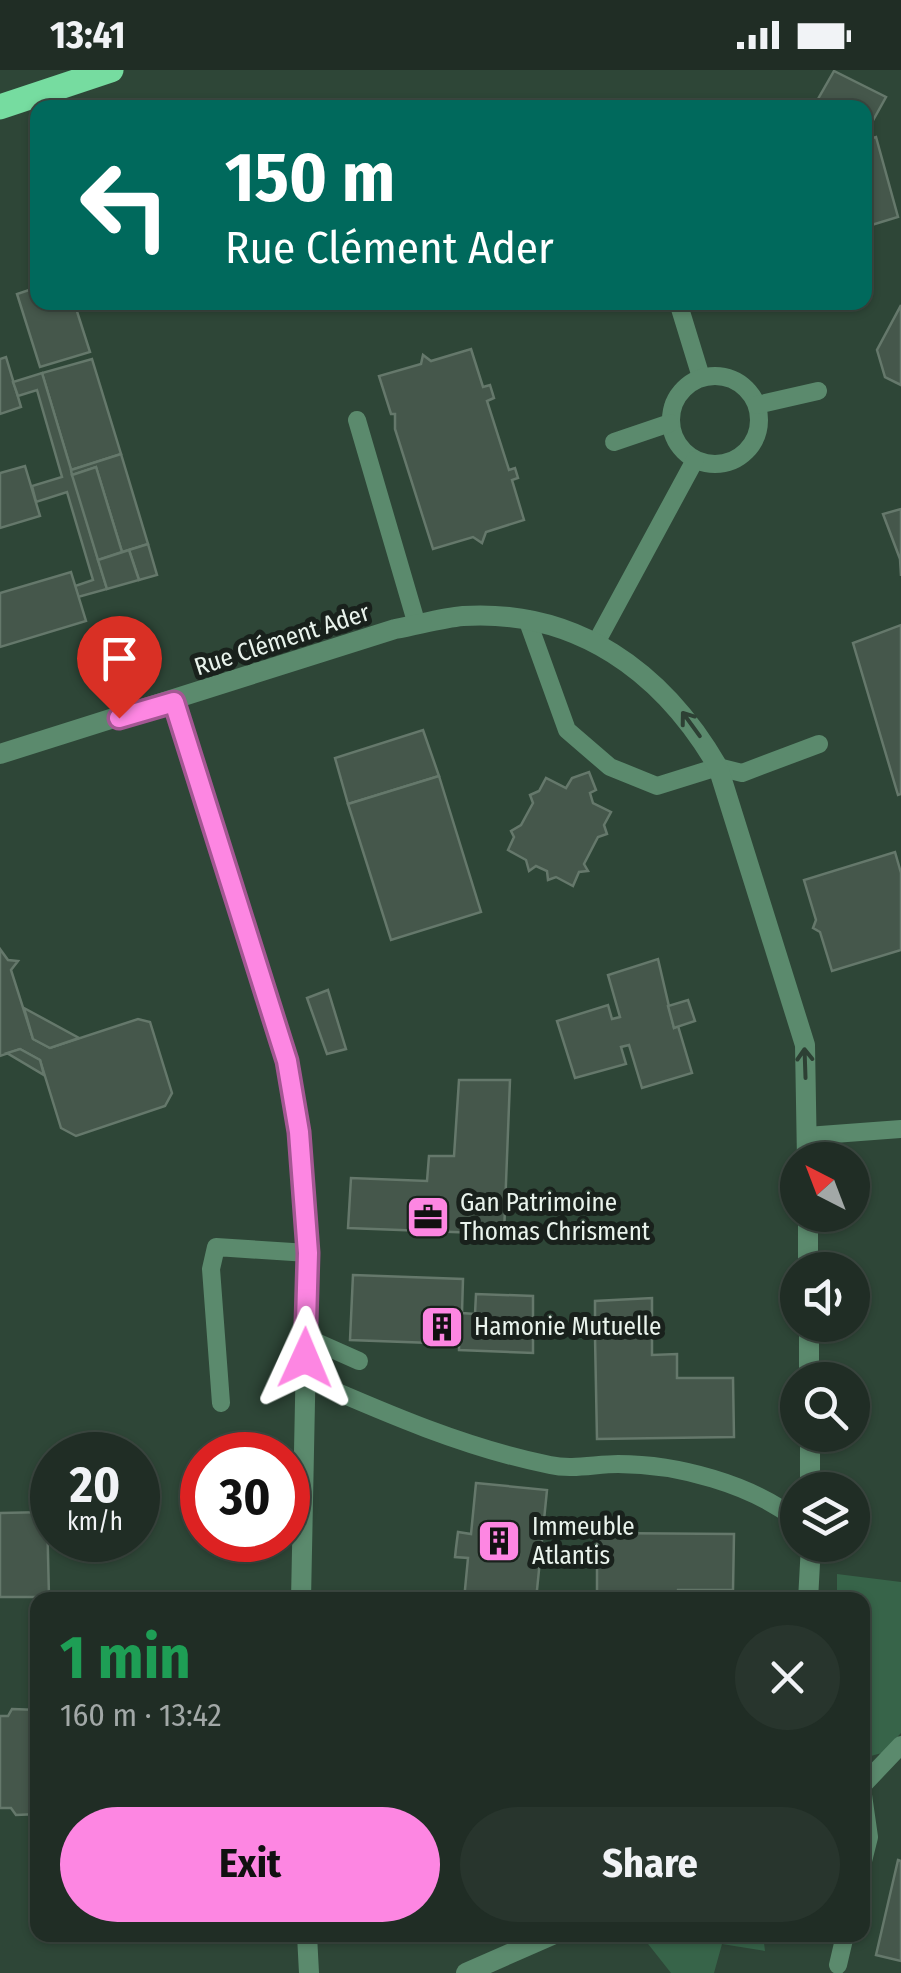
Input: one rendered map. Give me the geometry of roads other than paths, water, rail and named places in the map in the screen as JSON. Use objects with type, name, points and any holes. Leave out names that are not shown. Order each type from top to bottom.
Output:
[{"type":"main road","points":[[0,107],[111,70]]},
{"type":"street","name":"Rue Clément Ader","points":[[0,754],[174,702],[255,672],[417,625],[462,616],[527,618],[597,641],[666,692],[694,725],[718,767],[805,1045],[808,1142]]},
{"type":"street","points":[[174,702],[287,1061],[299,1132],[308,1253],[301,1592]]},
{"type":"street","points":[[808,1592],[809,1562]]},
{"type":"street","points":[[307,1942],[308,1973]]},
{"type":"street","points":[[466,1973],[536,1942]]},
{"type":"lane","points":[[680,310],[701,377]]},
{"type":"lane","points":[[701,377],[728,377],[741,383],[757,405],[758,433],[742,456],[718,465],[694,460],[682,451],[670,423],[678,395],[701,377]]},
{"type":"lane","points":[[757,405],[818,391]]},
{"type":"lane","points":[[358,420],[417,625]]},
{"type":"lane","points":[[614,442],[670,423]]},
{"type":"lane","points":[[597,641],[694,460]]},
{"type":"lane","points":[[527,618],[567,730],[610,767],[656,786],[718,767],[742,773],[819,744]]},
{"type":"lane","points":[[808,1136],[901,1128]]},
{"type":"lane","points":[[221,1404],[211,1269],[216,1246],[308,1253]]},
{"type":"lane","points":[[305,1337],[359,1361]]},
{"type":"lane","points":[[304,1378],[378,1409],[524,1459],[555,1466],[663,1468],[780,1506]]},
{"type":"lane","points":[[870,1778],[901,1745]]},
{"type":"lane","points":[[838,1965],[843,1942]]},
{"type":"place","name":"Gan Patrimoine Thomas Chrisment","points":[[428,1217]]},
{"type":"place","name":"Hamonie Mutuelle","points":[[442,1327]]},
{"type":"place","name":"Immeuble Atlantis","points":[[499,1541]]}]
